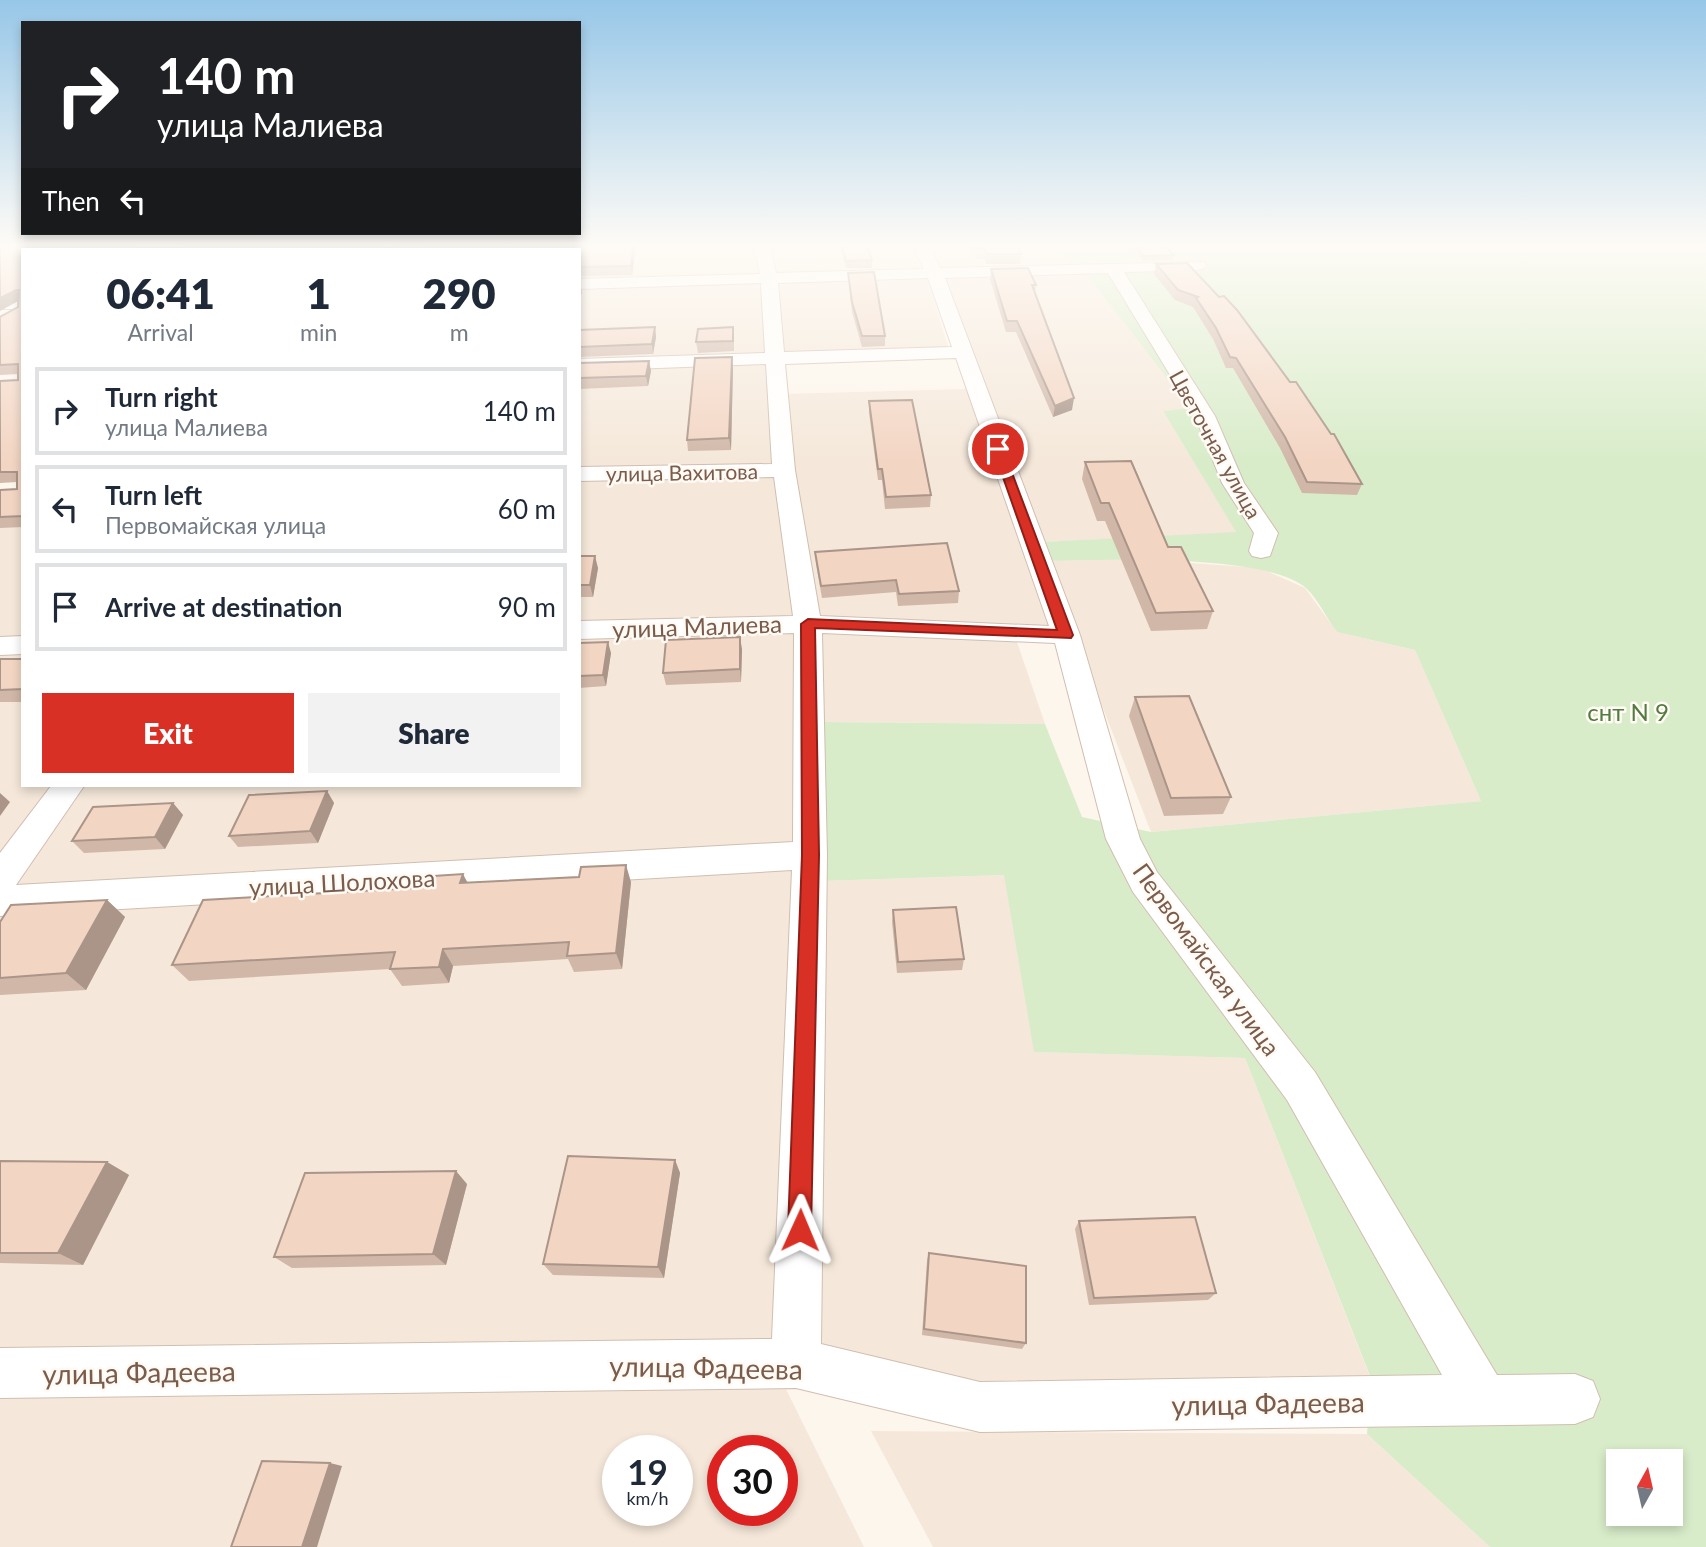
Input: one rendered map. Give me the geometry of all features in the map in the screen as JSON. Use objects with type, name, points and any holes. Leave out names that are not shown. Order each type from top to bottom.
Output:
[{"type":"street","points":[[771,318],[784,470],[808,624],[810,855],[796,1363]]},
{"type":"street","name":"Первомайская улица","points":[[951,318],[1066,635],[1124,839],[1145,882],[1301,1086],[1484,1400]]},
{"type":"street","name":"Цветочная улица","points":[[1144,318],[1205,416],[1233,482],[1266,533],[1261,551]]},
{"type":"street","points":[[581,365],[964,352]]},
{"type":"street","name":"улица Вахитова","points":[[581,474],[784,470]]},
{"type":"street","name":"улица Малиева","points":[[581,630],[808,624],[1066,635]]},
{"type":"street","points":[[0,646],[21,645]]},
{"type":"street","points":[[0,880],[67,787]]},
{"type":"street","name":"улица Шолохова","points":[[0,901],[810,855]]},
{"type":"street","name":"улица Фадеева","points":[[0,1373],[796,1363],[980,1407],[1575,1399]]},
{"type":"shaded area","points":[[581,318],[764,318],[766,357],[581,363]]},
{"type":"shaded area","points":[[776,318],[939,318],[949,350],[778,357]]},
{"type":"shaded area","points":[[957,318],[1121,318],[1191,409],[1163,411],[1237,533],[1041,542]]},
{"type":"shaded area","points":[[768,361],[774,467],[581,471],[581,367]]},
{"type":"shaded area","points":[[967,389],[1054,628],[812,618],[783,394]]},
{"type":"shaded area","points":[[777,473],[793,618],[581,624],[581,477]]},
{"type":"shaded area","points":[[21,493],[21,641],[0,642],[0,494]]},
{"type":"shaded area","points":[[1135,559],[1260,568],[1305,588],[1337,632],[1415,650],[1481,801],[1151,832],[1046,561]]},
{"type":"shaded area","points":[[796,627],[798,847],[7,889],[78,787],[581,787],[581,633]]},
{"type":"shaded area","points":[[820,630],[1016,639],[1045,724],[823,722]]},
{"type":"shaded area","points":[[0,650],[21,650],[21,787],[58,787],[0,869]]},
{"type":"shaded area","points":[[797,862],[775,1349],[0,1354],[0,907]]},
{"type":"shaded area","points":[[1005,875],[1035,1052],[1245,1058],[1372,1382],[977,1389],[810,1344],[821,881]]},
{"type":"shaded area","points":[[781,1379],[864,1547],[0,1547],[0,1396]]},
{"type":"shaded area","points":[[871,1431],[1367,1434],[1490,1547],[933,1547]]},
{"type":"green space","name":"снт N 9","points":[[1121,318],[1706,318],[1706,1547],[1490,1547],[1367,1434],[1372,1381],[1245,1058],[1034,1052],[1004,875],[821,881],[823,722],[1045,724],[1082,817],[1151,832],[1481,801],[1415,650],[1337,632],[1306,588],[1286,577],[1221,564],[1142,560],[1046,561],[1041,542],[1236,532],[1163,411],[1190,408]]},
{"type":"building","points":[[0,318],[21,318],[21,516],[0,517],[0,490],[17,489],[17,472],[0,472],[0,381],[18,380],[18,364],[0,365]]},
{"type":"building","points":[[857,318],[882,318],[885,336],[862,336]]},
{"type":"building","points":[[1006,318],[1044,318],[1074,398],[1055,406],[1017,321],[1007,321]]},
{"type":"building","points":[[1209,318],[1243,318],[1290,382],[1296,382],[1331,434],[1334,434],[1362,484],[1307,482],[1285,437],[1236,358],[1230,357]]},
{"type":"building","points":[[655,327],[652,344],[581,347],[581,330]]},
{"type":"building","points":[[733,327],[733,341],[696,342],[698,329]]},
{"type":"building","points":[[732,357],[729,438],[687,440],[695,358]]},
{"type":"building","points":[[649,361],[646,376],[581,378],[581,363]]},
{"type":"building","points":[[912,400],[931,495],[886,497],[882,469],[878,469],[869,401]]},
{"type":"building","points":[[1131,461],[1168,547],[1181,547],[1213,611],[1156,613],[1109,503],[1101,503],[1085,462]]},
{"type":"building","points":[[947,543],[959,591],[899,594],[896,580],[821,586],[815,552]]},
{"type":"building","points":[[581,556],[595,556],[590,585],[581,585]]},
{"type":"building","points":[[740,637],[740,669],[663,673],[666,640]]},
{"type":"building","points":[[608,642],[603,675],[581,676],[581,643]]},
{"type":"building","points":[[0,659],[21,659],[21,689],[0,690]]},
{"type":"building","points":[[1189,696],[1231,797],[1171,798],[1135,697]]},
{"type":"building","points":[[327,791],[310,831],[229,836],[249,795]]},
{"type":"building","points":[[173,803],[155,837],[72,841],[93,807]]},
{"type":"building","points":[[626,865],[616,953],[567,956],[569,942],[443,949],[439,967],[390,969],[395,952],[172,965],[203,900],[414,888],[418,877],[463,874],[460,883],[579,877],[581,867]]},
{"type":"building","points":[[107,900],[66,973],[0,978],[0,922],[11,905]]},
{"type":"building","points":[[956,907],[964,959],[898,962],[893,910]]},
{"type":"building","points":[[568,1156],[675,1160],[658,1267],[543,1264]]},
{"type":"building","points":[[0,1161],[107,1162],[58,1253],[0,1253]]},
{"type":"building","points":[[456,1171],[433,1254],[274,1257],[305,1173]]},
{"type":"building","points":[[1195,1217],[1216,1293],[1094,1298],[1079,1221]]},
{"type":"building","points":[[929,1253],[1026,1266],[1026,1343],[924,1329]]},
{"type":"building","points":[[262,1461],[330,1463],[302,1547],[231,1547]]},
{"type":"route","points":[[800,1230],[810,855],[808,624],[1066,635],[998,449]]}]
